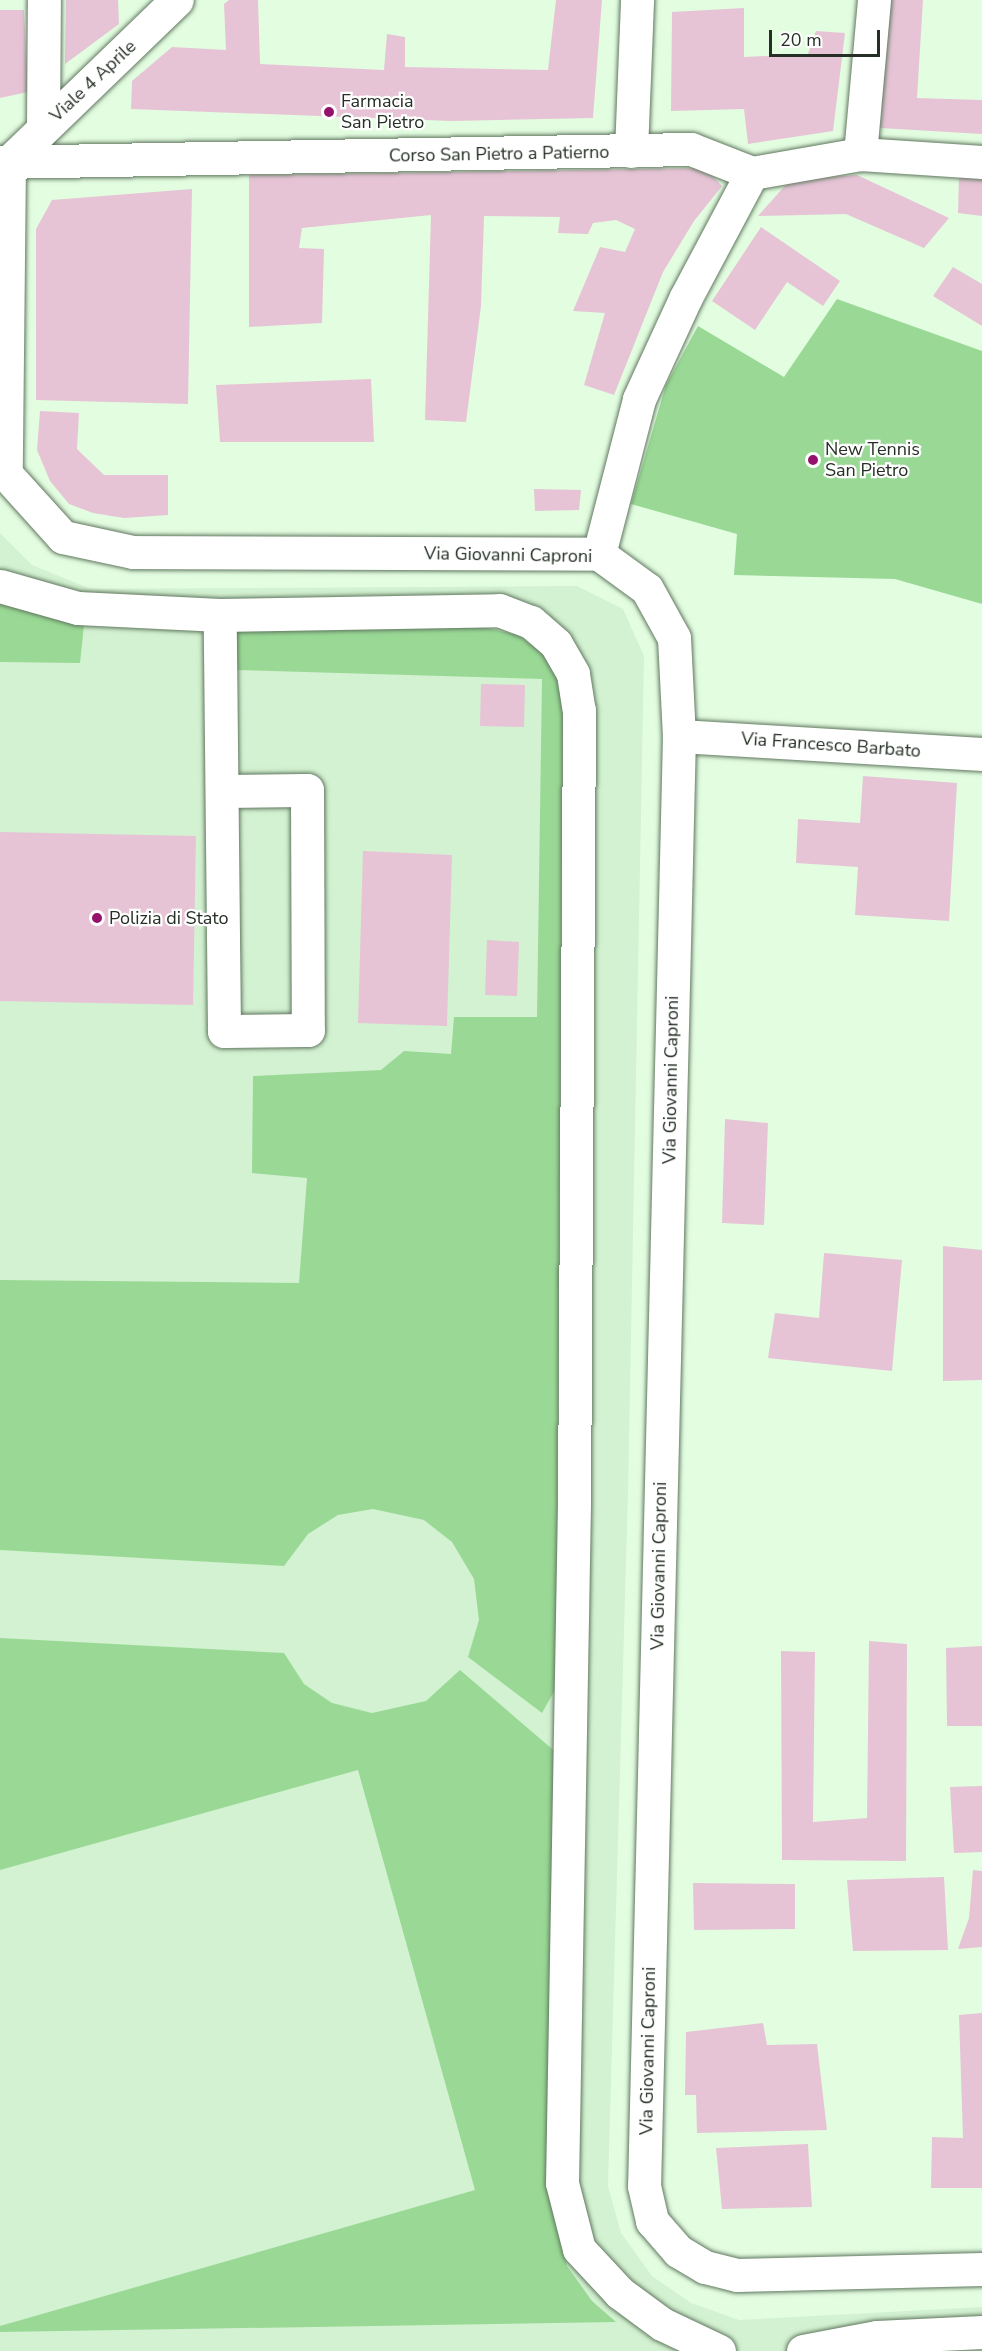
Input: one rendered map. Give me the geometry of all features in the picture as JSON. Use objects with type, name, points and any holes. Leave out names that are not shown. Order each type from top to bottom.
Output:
[{"type":"street","points":[[43,128],[44,0]]},
{"type":"street","name":"Viale 4 Aprile","points":[[4,162],[43,128],[177,0]]},
{"type":"street","points":[[631,151],[637,0]]},
{"type":"street","points":[[860,154],[874,0]]},
{"type":"street","name":"Corso San Pietro a Patierno","points":[[4,162],[691,149],[752,173]]},
{"type":"street","points":[[599,554],[639,399],[686,297],[752,173],[860,154],[982,162]]},
{"type":"street","name":"Via Giovanni Caproni","points":[[4,162],[6,474],[63,537],[134,552],[599,554],[647,589],[674,638],[679,736],[644,2186],[652,2221],[678,2251],[705,2267],[737,2275],[982,2269]]},
{"type":"street","points":[[0,586],[78,608],[220,615],[499,610],[531,622],[556,644],[573,674],[579,710],[574,1493],[562,2183],[579,2250],[620,2293],[662,2324],[719,2351]]},
{"type":"street","points":[[220,615],[224,1031],[308,1030],[307,790],[222,791]]},
{"type":"street","name":"Via Francesco Barbato","points":[[679,736],[982,754]]},
{"type":"street","points":[[803,2351],[982,2332]]},
{"type":"shaded area","points":[[0,533],[32,565],[91,589],[577,586],[623,609],[644,656],[628,1493],[608,2186],[621,2233],[652,2276],[691,2303],[739,2320],[982,2307],[982,2351],[0,2351]]},
{"type":"green space","name":"New Tennis San Pietro","points":[[837,299],[982,351],[982,604],[895,579],[734,575],[737,534],[631,504],[666,385],[698,326],[784,377]]},
{"type":"green space","points":[[0,602],[84,625],[80,663],[0,662]]},
{"type":"green space","points":[[474,625],[518,635],[552,661],[563,681],[556,1688],[542,1713],[468,1657],[479,1620],[474,1579],[452,1542],[424,1520],[373,1509],[338,1515],[308,1534],[284,1566],[0,1550],[0,1280],[299,1283],[307,1178],[252,1173],[253,1076],[381,1070],[404,1051],[451,1054],[454,1017],[537,1017],[542,679],[236,670],[234,630]]},
{"type":"green space","points":[[0,1638],[284,1653],[304,1684],[332,1703],[372,1713],[426,1701],[460,1670],[558,1754],[554,2190],[567,2266],[592,2301],[616,2322],[0,2332],[0,2326],[475,2190],[358,1770],[0,1870]]},
{"type":"building","points":[[66,0],[118,0],[119,24],[65,64]]},
{"type":"building","points":[[229,0],[258,0],[260,64],[384,70],[387,34],[405,37],[405,67],[548,70],[556,0],[602,0],[593,118],[452,121],[131,109],[132,81],[172,47],[226,50],[224,4]]},
{"type":"building","points":[[888,0],[923,0],[917,98],[982,100],[982,134],[880,128]]},
{"type":"building","points":[[744,8],[744,57],[808,54],[816,31],[845,33],[833,131],[748,144],[744,109],[671,111],[672,12]]},
{"type":"building","points":[[0,10],[24,10],[28,92],[0,98]]},
{"type":"building","points":[[705,168],[722,186],[694,221],[663,272],[614,395],[584,385],[605,313],[573,311],[600,247],[625,252],[635,229],[616,220],[593,223],[588,234],[558,233],[560,217],[484,216],[481,306],[466,422],[425,420],[431,215],[302,228],[299,248],[324,249],[322,323],[249,327],[249,175]]},
{"type":"building","points":[[857,175],[949,218],[924,248],[846,214],[758,216],[791,179]]},
{"type":"building","points":[[959,176],[982,178],[982,216],[958,213]]},
{"type":"building","points":[[192,189],[188,404],[36,400],[36,229],[52,200]]},
{"type":"building","points":[[761,227],[840,281],[823,306],[787,282],[755,330],[712,301]]},
{"type":"building","points":[[953,267],[982,284],[982,326],[933,296]]},
{"type":"building","points":[[371,379],[374,442],[220,442],[216,385]]},
{"type":"building","points":[[40,411],[79,413],[77,449],[104,475],[168,475],[168,515],[124,518],[93,513],[69,504],[50,481],[37,450]]},
{"type":"building","points":[[534,489],[581,490],[579,510],[535,511]]},
{"type":"building","points":[[481,684],[525,685],[524,727],[480,726]]},
{"type":"building","points":[[863,776],[957,783],[949,921],[855,915],[858,867],[796,863],[798,819],[860,823]]},
{"type":"building","name":"Polizia di Stato","points":[[0,832],[196,836],[193,1005],[0,1001]]},
{"type":"building","points":[[363,851],[452,855],[447,1026],[358,1023]]},
{"type":"building","points":[[487,940],[519,942],[517,996],[485,995]]},
{"type":"building","points":[[725,1119],[768,1123],[764,1225],[722,1223]]},
{"type":"building","points":[[943,1246],[982,1250],[982,1380],[943,1381]]},
{"type":"building","points":[[824,1253],[902,1260],[892,1371],[768,1358],[775,1313],[819,1318]]},
{"type":"building","points":[[869,1641],[907,1644],[906,1861],[782,1860],[781,1651],[815,1652],[813,1822],[867,1818]]},
{"type":"building","points":[[982,1646],[982,1726],[947,1726],[946,1648]]},
{"type":"building","points":[[982,1786],[982,1852],[954,1853],[950,1787]]},
{"type":"building","points":[[973,1870],[982,1871],[982,1947],[958,1949],[969,1918]]},
{"type":"building","points":[[944,1877],[948,1950],[853,1951],[847,1880]]},
{"type":"building","points":[[693,1883],[795,1884],[795,1929],[694,1930]]},
{"type":"building","points":[[982,2013],[982,2188],[931,2188],[932,2137],[963,2138],[959,2015]]},
{"type":"building","points":[[763,2023],[767,2045],[817,2044],[827,2130],[697,2133],[696,2095],[685,2095],[686,2032]]},
{"type":"building","points":[[808,2144],[812,2207],[722,2209],[716,2148]]},
{"type":"place","name":"Farmacia San Pietro","points":[[329,112]]},
{"type":"place","name":"New Tennis San Pietro","points":[[813,460]]},
{"type":"place","name":"Polizia di Stato","points":[[97,918]]}]
